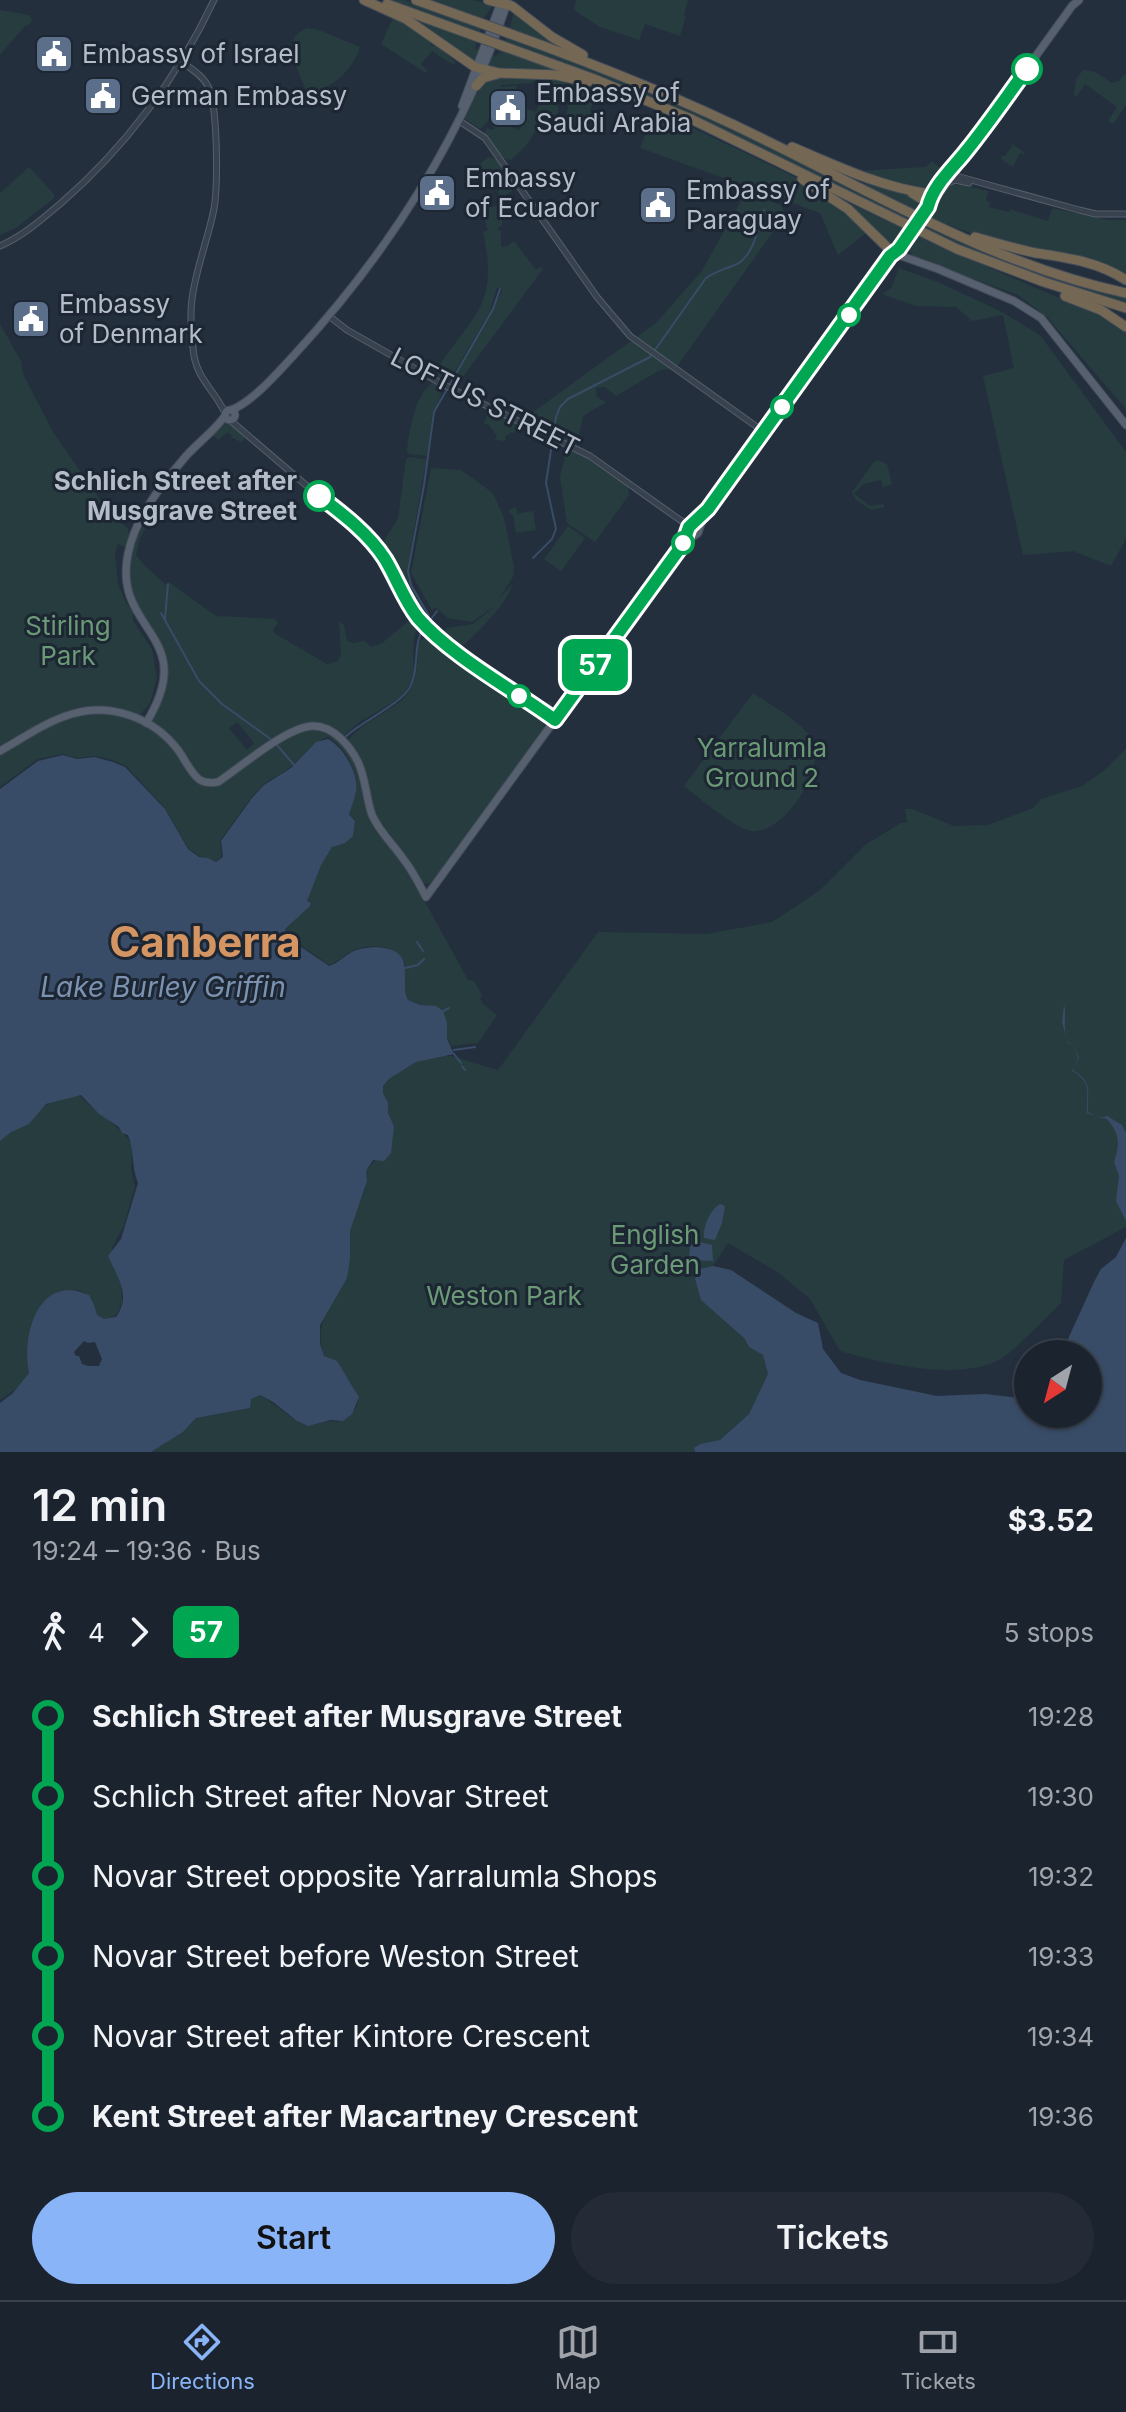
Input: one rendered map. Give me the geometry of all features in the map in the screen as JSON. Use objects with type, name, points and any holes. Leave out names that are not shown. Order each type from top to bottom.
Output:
[{"type":"highway","points":[[364,0],[406,19],[480,69],[504,74]]},
{"type":"highway","points":[[376,0],[626,92],[737,141],[957,249],[1029,277],[1126,308]]},
{"type":"highway","points":[[416,0],[648,85]]},
{"type":"highway","points":[[488,0],[504,2],[569,48],[1000,245],[1088,262],[1126,280]]},
{"type":"highway","points":[[476,86],[487,76],[556,75],[626,92]]},
{"type":"highway","points":[[733,124],[861,177],[919,197],[925,212],[1031,266],[1126,293]]},
{"type":"highway","points":[[737,141],[848,209],[898,253]]},
{"type":"highway","points":[[905,191],[930,194],[943,184]]},
{"type":"highway","points":[[957,249],[1005,273],[1094,307],[1126,327]]},
{"type":"main road","points":[[146,723],[164,686],[165,663],[162,650],[138,615],[128,591],[128,552],[137,528],[164,484],[187,455],[290,359],[369,266],[406,212],[458,120],[504,2]]},
{"type":"main road","points":[[0,751],[55,721],[83,711],[108,710],[135,717],[165,735],[196,776],[210,783],[218,782],[294,732],[314,726],[331,731],[342,740],[359,764],[379,829],[403,858],[426,897],[873,281],[898,253],[943,184],[1075,2]]},
{"type":"main road","points":[[464,106],[476,86],[480,69]]},
{"type":"main road","points":[[943,184],[953,175],[965,154]]},
{"type":"main road","points":[[898,253],[1014,301],[1041,318],[1126,425]]},
{"type":"main road","points":[[419,884],[434,886]]},
{"type":"street","points":[[0,246],[36,223],[97,168],[151,105],[181,62],[214,0]]},
{"type":"street","points":[[181,62],[199,74],[207,84],[213,107],[216,190],[191,312],[196,366],[207,388],[239,426],[275,460],[369,539],[385,559],[405,598],[429,629],[554,722]]},
{"type":"street","points":[[458,120],[485,138],[608,313],[630,336],[763,434]]},
{"type":"street","points":[[953,175],[977,184]]},
{"type":"street","points":[[943,184],[955,180],[1096,214],[1126,214]]},
{"type":"street","name":"LOFTUS STREET","points":[[329,316],[447,386],[590,456],[692,529]]},
{"type":"green space","points":[[387,0],[403,0],[482,26],[479,34]]},
{"type":"green space","points":[[431,0],[472,0],[494,4],[483,19]]},
{"type":"green space","points":[[576,0],[688,0],[680,36],[645,24],[639,40],[600,27],[574,10]]},
{"type":"green space","points":[[0,10],[29,15],[32,19],[0,55]]},
{"type":"green space","points":[[514,11],[578,54],[510,28]]},
{"type":"green space","points":[[397,12],[477,41],[475,49],[480,49],[474,62]]},
{"type":"green space","points":[[394,16],[430,40],[431,46],[436,43],[455,64],[432,51],[421,64],[426,73],[381,44]]},
{"type":"green space","points":[[308,28],[360,47],[353,63],[341,76],[327,87],[310,93],[306,90],[292,47],[299,32]]},
{"type":"green space","points":[[507,36],[702,113],[910,217],[1126,296],[1126,304],[1006,266],[686,112],[504,43]]},
{"type":"green space","points":[[492,50],[494,57],[502,51],[569,74],[486,69]]},
{"type":"green space","points":[[1083,70],[1095,72],[1112,83],[1119,81],[1124,74],[1126,76],[1126,105],[1113,124],[1108,121],[1117,107],[1085,84],[1076,97],[1074,95],[1076,79]]},
{"type":"green space","points":[[530,76],[599,86],[590,111],[603,121],[591,118],[584,129],[561,120],[561,114],[566,116],[570,97],[577,96],[580,87],[575,85],[568,96],[549,86],[544,89],[547,81],[535,80],[532,83],[502,85],[487,123],[480,129],[465,119],[482,85],[489,78]]},
{"type":"green space","points":[[517,85],[514,95],[518,97],[516,103],[506,101],[504,108],[501,107],[501,102],[497,100],[502,87]]},
{"type":"green space","points":[[547,98],[558,103],[556,118],[542,121],[526,146],[511,160],[504,159],[484,133],[487,128],[495,128],[490,124],[493,119],[500,115],[498,122],[519,130],[527,109],[536,112],[540,102]]},
{"type":"green space","points":[[655,110],[904,229],[893,242],[883,246],[866,233],[838,255],[820,213],[640,148]]},
{"type":"green space","points":[[1011,143],[1025,153],[1020,153],[1013,167],[1001,156],[1005,156]]},
{"type":"green space","points":[[488,157],[497,159],[517,188],[504,196],[502,225],[497,229],[501,231],[501,246],[506,247],[514,241],[536,270],[540,267],[543,269],[459,382],[450,384],[501,293],[502,288],[497,288],[490,311],[452,377],[447,383],[438,378],[437,369],[472,320],[485,293],[488,277],[483,232],[488,230],[481,208],[498,206],[499,185],[472,179],[478,166]]},
{"type":"green space","points":[[931,161],[945,171],[940,178],[988,191],[986,200],[990,203],[989,207],[1009,212],[1010,209],[1048,221],[1052,208],[1109,220],[1126,220],[1126,276],[973,234],[928,217],[867,186],[858,171],[926,167]]},
{"type":"green space","points":[[29,167],[54,194],[54,198],[16,228],[0,235],[0,193]]},
{"type":"green space","points":[[745,194],[781,205],[785,215],[676,368],[660,370],[616,396],[605,387],[596,388],[597,397],[606,402],[583,416],[578,441],[574,444],[529,422],[529,415],[656,323],[701,272]]},
{"type":"green space","points":[[914,235],[1114,322],[1126,333],[1126,409],[1047,317],[1018,295],[916,258],[909,247]]},
{"type":"green space","points":[[899,268],[938,282],[1002,312],[1040,335],[1126,452],[1126,539],[1111,566],[1073,551],[1023,555],[983,376],[1014,368],[1003,315],[972,321],[956,307],[915,306],[882,294],[891,288]]},
{"type":"green space","name":"Stirling Park","points":[[0,324],[21,361],[23,374],[53,432],[107,510],[128,529],[125,547],[118,544],[115,553],[118,584],[133,613],[133,621],[152,649],[157,678],[150,703],[139,716],[82,709],[0,748]]},
{"type":"green space","points":[[432,383],[444,388],[432,417],[427,456],[409,454],[414,414],[421,396]]},
{"type":"green space","points":[[493,412],[519,427],[505,437],[506,440],[495,439],[497,436],[488,424],[484,424],[488,413]]},
{"type":"green space","points":[[229,423],[247,437],[241,442],[231,439],[228,432],[218,440],[212,434]]},
{"type":"green space","points":[[567,448],[586,457],[628,486],[629,495],[595,542],[567,523],[560,477]]},
{"type":"green space","points":[[406,459],[426,461],[407,571],[410,585],[426,611],[424,619],[407,597],[381,546],[398,518]]},
{"type":"green space","points":[[878,460],[887,464],[892,484],[883,487],[881,480],[863,484],[854,494],[870,506],[884,504],[884,507],[871,510],[855,499],[852,492]]},
{"type":"green space","points":[[431,468],[461,470],[493,493],[504,518],[514,566],[513,577],[499,599],[512,584],[504,601],[459,650],[439,635],[447,628],[473,624],[496,605],[472,622],[448,618],[435,607],[432,610],[411,573]]},
{"type":"green space","points":[[515,507],[516,514],[533,511],[536,530],[516,533],[513,515],[508,511]]},
{"type":"green space","points":[[146,521],[148,523],[136,555],[165,584],[170,583],[216,616],[275,619],[278,623],[273,629],[274,633],[327,664],[338,661],[341,653],[339,622],[344,625],[347,641],[365,641],[371,647],[381,644],[411,619],[416,620],[419,625],[414,642],[413,674],[407,689],[343,736],[306,726],[218,780],[202,779],[152,723],[165,689],[167,669],[161,647],[132,596],[129,571],[139,534]],"holes":[[[237,722],[254,743],[247,750],[229,728]]]},
{"type":"green space","points":[[568,526],[585,538],[561,571],[544,559]]},
{"type":"green space","points":[[429,634],[500,687],[521,686],[536,702],[551,702],[553,707],[545,716],[544,729],[435,881],[427,884],[421,882],[374,814],[348,741],[410,690],[416,671],[418,643]]},
{"type":"green space","name":"Yarralumla Ground 2","points":[[753,693],[804,729],[814,744],[815,756],[806,785],[787,813],[763,830],[751,831],[727,819],[684,786]]},
{"type":"green space","points":[[94,710],[133,718],[163,736],[200,782],[220,780],[306,730],[323,729],[341,742],[357,764],[367,806],[401,858],[468,980],[474,981],[483,1004],[497,1015],[478,1043],[452,1046],[447,1039],[447,1023],[428,1005],[408,1000],[402,980],[405,964],[396,952],[382,947],[367,947],[352,951],[329,965],[291,938],[285,929],[310,905],[307,900],[320,863],[331,847],[353,834],[355,820],[349,813],[356,789],[355,775],[346,756],[333,740],[328,737],[318,742],[257,791],[220,841],[222,857],[216,861],[199,856],[188,848],[165,808],[126,766],[109,759],[94,756],[77,758],[63,754],[38,759],[0,787],[0,751],[53,721]]},
{"type":"green space","points":[[1126,749],[1126,1227],[1064,1260],[1061,1303],[1023,1340],[1014,1340],[1014,1348],[1003,1357],[980,1367],[940,1370],[897,1365],[840,1351],[810,1299],[779,1273],[728,1243],[713,1266],[699,1269],[695,1279],[702,1300],[744,1338],[749,1347],[763,1355],[768,1374],[749,1414],[720,1440],[700,1444],[694,1448],[695,1452],[151,1452],[183,1432],[196,1418],[250,1408],[251,1399],[260,1395],[305,1424],[338,1422],[356,1407],[358,1397],[352,1385],[337,1364],[324,1356],[321,1331],[349,1262],[350,1231],[365,1187],[366,1171],[392,1139],[394,1125],[383,1093],[383,1086],[389,1079],[416,1062],[436,1056],[451,1056],[498,1070],[598,932],[706,934],[772,922],[819,891],[865,845],[901,823],[907,823],[905,809],[954,826],[988,825],[1033,808],[1041,799],[1082,786],[1105,770]]},
{"type":"green space","points":[[79,1095],[121,1131],[133,1146],[131,1168],[135,1187],[124,1225],[112,1248],[121,1280],[122,1303],[117,1314],[106,1322],[96,1318],[89,1298],[80,1291],[62,1292],[46,1301],[28,1377],[0,1400],[0,1137],[58,1097]]},
{"type":"water","name":"Lake Burley Griffin","points":[[328,739],[333,742],[353,770],[356,790],[349,814],[355,821],[353,836],[345,843],[332,847],[321,865],[307,901],[311,903],[310,906],[285,929],[291,940],[329,966],[364,948],[396,952],[404,964],[408,1000],[436,1006],[443,1011],[447,1039],[454,1054],[416,1062],[383,1086],[394,1126],[391,1153],[384,1161],[373,1160],[366,1171],[367,1181],[350,1231],[347,1278],[320,1325],[320,1344],[324,1356],[337,1361],[359,1397],[352,1414],[343,1421],[331,1420],[308,1426],[260,1395],[251,1399],[250,1408],[196,1418],[183,1432],[151,1452],[0,1452],[0,1403],[29,1373],[29,1335],[38,1309],[46,1299],[57,1292],[72,1290],[89,1295],[97,1315],[104,1319],[116,1317],[121,1309],[123,1294],[108,1256],[121,1239],[138,1183],[128,1135],[99,1114],[81,1095],[46,1104],[29,1124],[0,1141],[0,789],[38,761],[63,755],[113,762],[125,767],[165,809],[188,849],[199,857],[216,862],[223,857],[221,841],[252,798],[264,785],[291,768],[316,742]],"holes":[[[84,1341],[95,1342],[102,1359],[99,1366],[82,1364],[74,1352]]]},
{"type":"water","points":[[1064,1005],[1065,1013],[1066,1036],[1062,1022]]},
{"type":"water","points":[[1072,1070],[1084,1079],[1086,1083],[1088,1093],[1088,1112],[1096,1116],[1087,1113],[1086,1084]]},
{"type":"water","points":[[1107,1116],[1122,1125],[1126,1133],[1126,1221],[1116,1201],[1119,1176],[1114,1162],[1117,1134],[1107,1119],[1102,1118]]},
{"type":"water","points":[[720,1204],[725,1206],[715,1240],[704,1238],[708,1219]]},
{"type":"water","points":[[1126,1238],[1126,1452],[695,1452],[694,1448],[700,1444],[720,1440],[749,1414],[768,1374],[763,1355],[749,1347],[744,1338],[701,1300],[695,1279],[699,1269],[713,1266],[731,1270],[796,1313],[818,1323],[823,1349],[841,1373],[937,1396],[985,1394],[1014,1397],[1014,1428],[1102,1428],[1102,1340],[1068,1340],[1101,1269],[1116,1257]]},
{"type":"water","points":[[695,1241],[712,1245],[713,1261],[689,1260],[690,1245]]},
{"type":"waterway","points":[[533,558],[552,539],[556,529],[546,483],[560,407],[568,399],[650,357],[706,278],[737,264],[748,254],[764,210]]},
{"type":"waterway","points":[[428,622],[429,616],[411,585],[408,571],[434,412],[493,309],[500,289]]},
{"type":"waterway","points":[[165,619],[168,584]]},
{"type":"waterway","points":[[431,619],[437,611]]},
{"type":"waterway","points":[[161,613],[199,681],[222,704],[272,740]]},
{"type":"waterway","points":[[345,737],[405,694],[413,680],[418,641],[424,627]]},
{"type":"waterway","points":[[277,745],[294,765]]},
{"type":"waterway","points":[[417,942],[423,951]]},
{"type":"waterway","points":[[405,968],[418,965],[424,959]]},
{"type":"waterway","points":[[443,1011],[449,1008]]},
{"type":"waterway","points":[[454,1050],[475,1047]]},
{"type":"waterway","points":[[454,1054],[461,1063]]},
{"type":"waterway","points":[[462,1066],[465,1070]]},
{"type":"bus line","name":"57","points":[[319,496],[373,543],[409,605],[429,629],[519,697],[555,720],[683,544],[689,527],[704,515],[890,256],[899,249],[944,178],[1027,69]]},
{"type":"place","name":"Embassy of Israel","points":[[54,54]]},
{"type":"place","name":"German Embassy","points":[[103,96]]},
{"type":"place","name":"Embassy of Saudi Arabia","points":[[508,108]]},
{"type":"place","name":"Embassy of Ecuador","points":[[437,193]]},
{"type":"place","name":"Embassy of Paraguay","points":[[658,205]]},
{"type":"place","name":"Embassy of Denmark","points":[[31,319]]},
{"type":"place","name":"Schlich Street after Musgrave Street","points":[[319,496]]},
{"type":"district","name":"Canberra","points":[[205,942]]},
{"type":"park label","name":"English Garden","points":[[655,1250]]},
{"type":"park label","name":"Weston Park","points":[[504,1296]]}]
